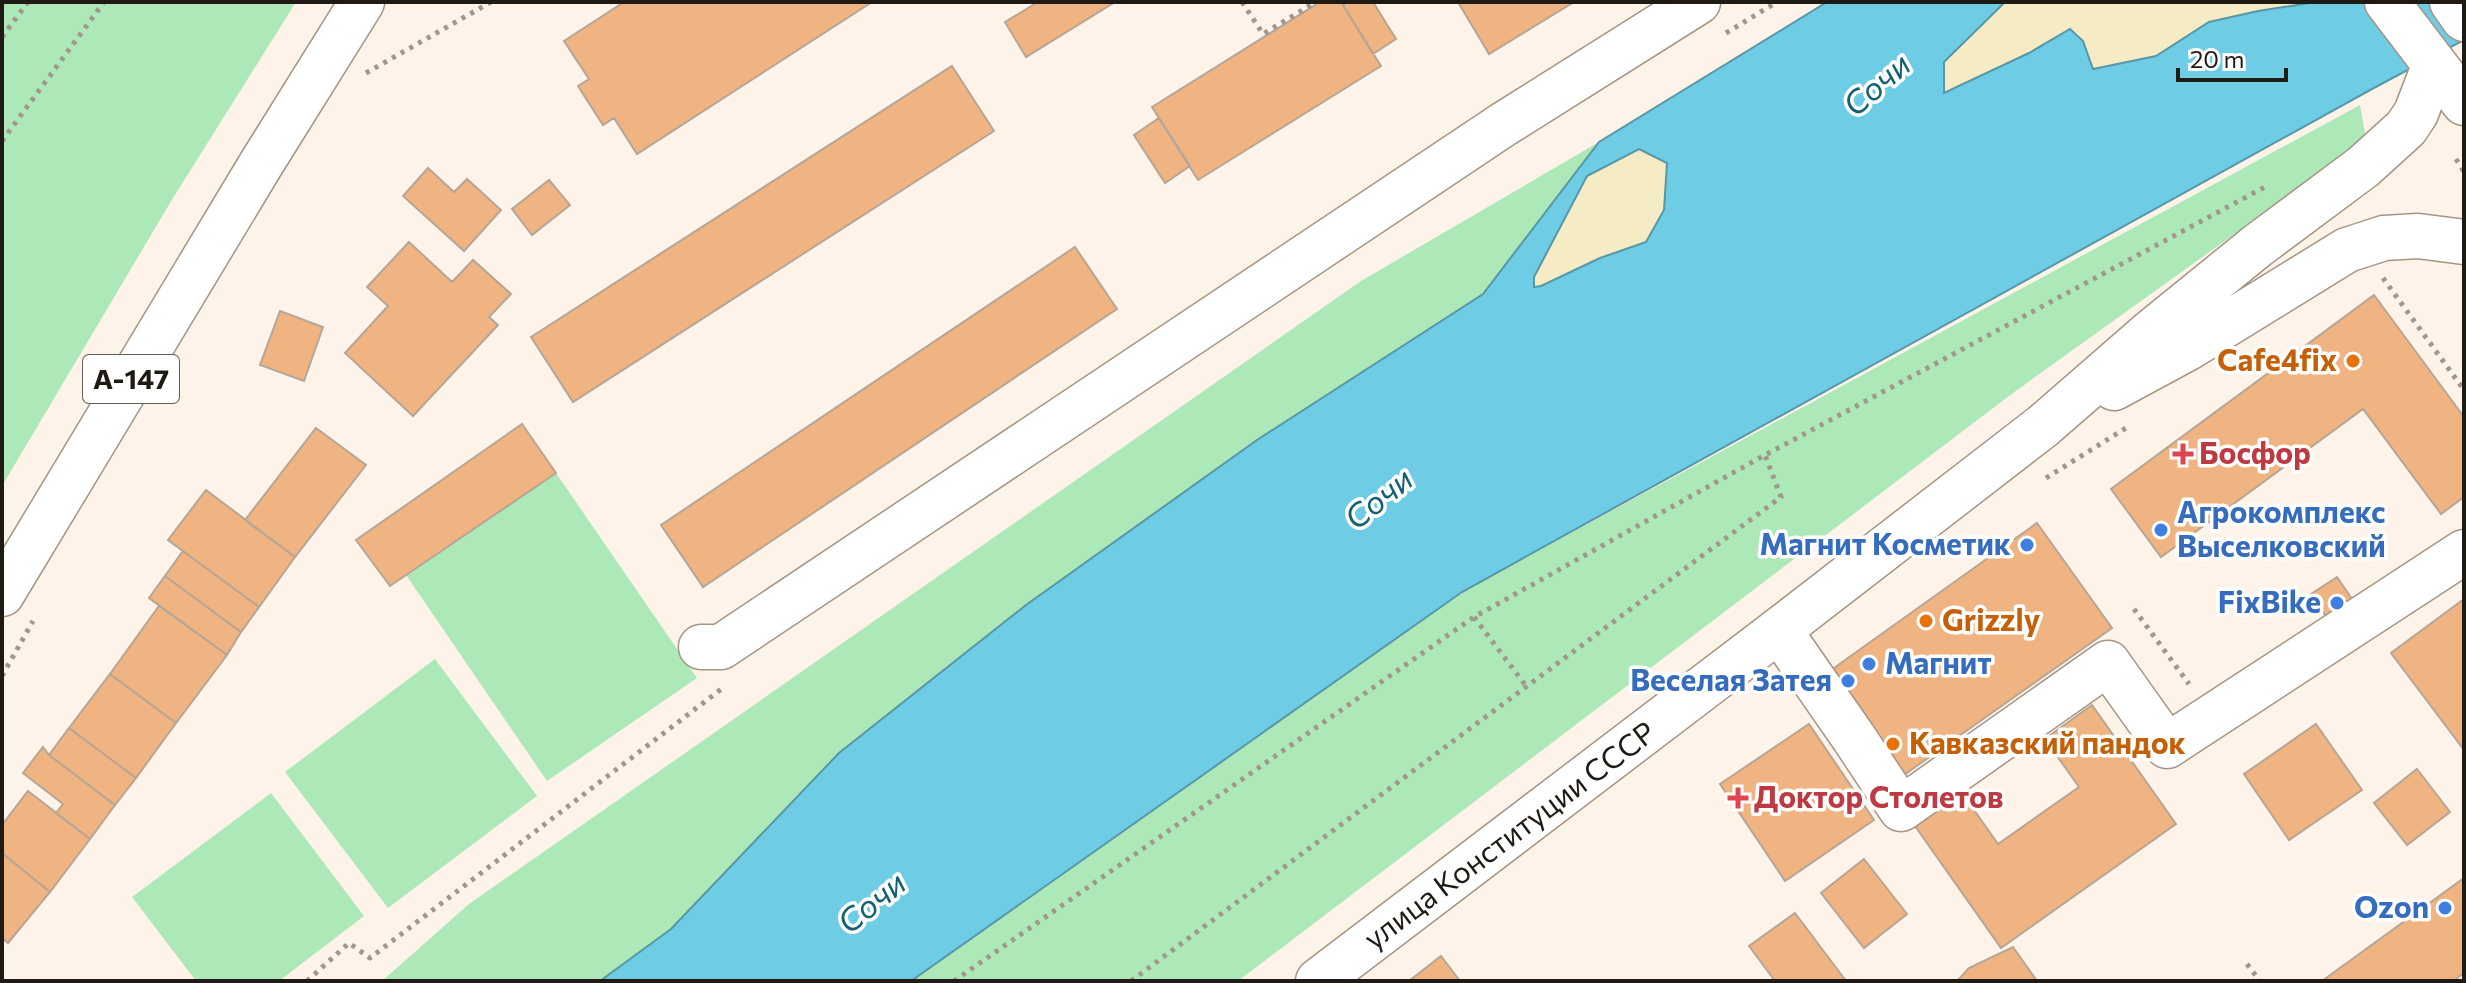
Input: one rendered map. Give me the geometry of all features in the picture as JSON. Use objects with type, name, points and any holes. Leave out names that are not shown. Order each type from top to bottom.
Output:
[{"type":"main road","name":"А-147","points":[[21,601],[261,164],[362,2]]},
{"type":"main road","points":[[701,647],[721,647],[1504,124],[1698,2]]},
{"type":"main road","points":[[2387,2],[2464,103]]},
{"type":"main road","points":[[2452,2],[2464,19]]},
{"type":"main road","points":[[2043,426],[2151,332],[2386,147],[2406,128],[2416,113],[2434,66]]},
{"type":"main road","points":[[2043,426],[2188,348],[2347,250],[2384,238],[2418,236],[2464,242]]},
{"type":"main road","name":"улица Конституции СССР","points":[[1318,981],[2043,426]]},
{"type":"main road","points":[[1779,630],[1901,809],[2108,663],[2167,746],[2464,552]]},
{"type":"path","points":[[2,37],[28,2]]},
{"type":"path","points":[[2,141],[104,2]]},
{"type":"path","points":[[359,82],[365,74],[491,2]]},
{"type":"path","points":[[1242,2],[1263,34],[1316,2]]},
{"type":"path","points":[[2456,159],[2464,172]]},
{"type":"path","points":[[954,981],[1474,617],[1765,455],[2267,186]]},
{"type":"path","points":[[2378,271],[2464,390]]},
{"type":"path","points":[[2043,480],[2137,422]]},
{"type":"path","points":[[1131,981],[1781,497],[1765,455]]},
{"type":"path","points":[[2,676],[21,601]]},
{"type":"path","points":[[2134,609],[2211,718]]},
{"type":"path","points":[[1474,617],[1526,686]]},
{"type":"path","points":[[2247,964],[2260,981]]},
{"type":"green space","points":[[2,2],[296,2],[173,198],[2,486]]},
{"type":"green space","points":[[2360,105],[2365,133],[2357,146],[2013,393],[1238,981],[911,981],[1462,592]]},
{"type":"green space","points":[[1599,142],[1484,294],[1257,440],[1026,605],[840,753],[671,929],[600,981],[382,981],[469,904],[1361,281]]},
{"type":"green space","points":[[556,473],[697,678],[547,781],[406,575]]},
{"type":"green space","points":[[435,659],[537,796],[388,908],[285,772]]},
{"type":"green space","points":[[271,793],[364,916],[279,981],[196,981],[132,897]]},
{"type":"sand","points":[[2005,2],[2316,2],[2209,22],[2156,56],[2092,69],[2083,41],[2069,30],[2029,53],[1944,93],[1944,62]]},
{"type":"sand","points":[[1639,149],[1667,163],[1664,210],[1646,242],[1533,287],[1534,277],[1587,176]]},
{"type":"water","name":"Сочи","points":[[1827,2],[2005,2],[1944,62],[1944,93],[2029,53],[2070,29],[2083,41],[2093,69],[2156,56],[2209,22],[2258,11],[2316,2],[2464,2],[2464,40],[1462,592],[911,981],[600,981],[671,929],[839,753],[1026,605],[1257,440],[1483,294],[1599,142]],"holes":[[[1639,149],[1667,163],[1664,210],[1646,242],[1534,287],[1534,277],[1587,176]]]},
{"type":"building","points":[[624,2],[872,2],[637,154],[614,118],[603,125],[578,86],[589,79],[564,41]]},
{"type":"building","points":[[1038,2],[1115,2],[1026,57],[1005,22]]},
{"type":"building","points":[[1320,2],[1341,2],[1381,66],[1198,180],[1152,107]]},
{"type":"building","points":[[1348,2],[1373,2],[1396,39],[1373,54],[1343,5]]},
{"type":"building","points":[[1458,2],[1574,2],[1489,54]]},
{"type":"building","points":[[952,66],[994,131],[573,402],[531,337]]},
{"type":"building","points":[[1159,118],[1190,166],[1165,183],[1134,135]]},
{"type":"building","points":[[428,168],[454,192],[467,179],[501,210],[464,251],[403,196]]},
{"type":"building","points":[[549,180],[570,205],[532,235],[512,209]]},
{"type":"building","points":[[409,242],[452,282],[473,260],[511,294],[489,317],[498,325],[413,416],[345,353],[388,306],[367,287]]},
{"type":"building","points":[[1075,247],[1117,309],[703,587],[661,525]]},
{"type":"building","points":[[2374,295],[2464,417],[2464,497],[2441,514],[2363,409],[2161,557],[2111,489]]},
{"type":"building","points":[[280,311],[323,327],[304,381],[260,365]]},
{"type":"building","points":[[522,424],[556,473],[390,586],[356,540]]},
{"type":"building","points":[[316,428],[366,465],[295,557],[245,520]]},
{"type":"building","points":[[206,490],[295,557],[259,607],[168,540]]},
{"type":"building","points":[[2037,523],[2112,628],[1901,777],[1827,673]]},
{"type":"building","points":[[183,551],[259,607],[241,632],[165,576]]},
{"type":"building","points":[[165,576],[241,632],[227,655],[149,598]]},
{"type":"building","points":[[2337,577],[2361,612],[2335,630],[2311,594]]},
{"type":"building","points":[[2464,599],[2464,750],[2391,653]]},
{"type":"building","points":[[159,606],[227,655],[176,723],[110,674]]},
{"type":"building","points":[[110,674],[176,723],[136,778],[69,728]]},
{"type":"building","points":[[2092,705],[2176,824],[2001,948],[1915,826],[1962,793],[1998,844],[2079,787],[2045,739]]},
{"type":"building","points":[[1809,724],[1874,820],[1785,881],[1720,784]]},
{"type":"building","points":[[2316,724],[2362,790],[2289,840],[2244,774]]},
{"type":"building","points":[[69,728],[136,778],[115,805],[49,755]]},
{"type":"building","points":[[43,747],[49,755],[115,805],[90,839],[56,813],[63,804],[23,773]]},
{"type":"building","points":[[2417,769],[2450,812],[2407,845],[2374,803]]},
{"type":"building","points":[[28,791],[90,839],[50,892],[2,853],[2,825]]},
{"type":"building","points":[[2,853],[50,892],[8,943],[2,938]]},
{"type":"building","points":[[1864,859],[1907,914],[1864,948],[1821,893]]},
{"type":"building","points":[[2464,878],[2464,973],[2453,981],[2322,981]]},
{"type":"building","points":[[1795,913],[1846,981],[1775,981],[1749,946]]},
{"type":"building","points":[[2013,947],[2037,981],[1957,981],[1969,968]]},
{"type":"building","points":[[1441,956],[1460,981],[1409,981]]},
{"type":"place","name":"Cafe4fix","points":[[2353,361]]},
{"type":"place","name":"Босфор","points":[[2183,454]]},
{"type":"place","name":"Агрокомплекс Выселковский","points":[[2161,530]]},
{"type":"place","name":"Магнит Косметик","points":[[2027,545]]},
{"type":"place","name":"FixBike","points":[[2337,603]]},
{"type":"place","name":"Grizzly","points":[[1926,621]]},
{"type":"place","name":"Магнит","points":[[1869,664]]},
{"type":"place","name":"Веселая Затея","points":[[1848,681]]},
{"type":"place","name":"Кавказский пандок","points":[[1893,744]]},
{"type":"place","name":"Доктор Столетов","points":[[1738,798]]},
{"type":"place","name":"Ozon","points":[[2445,908]]}]
